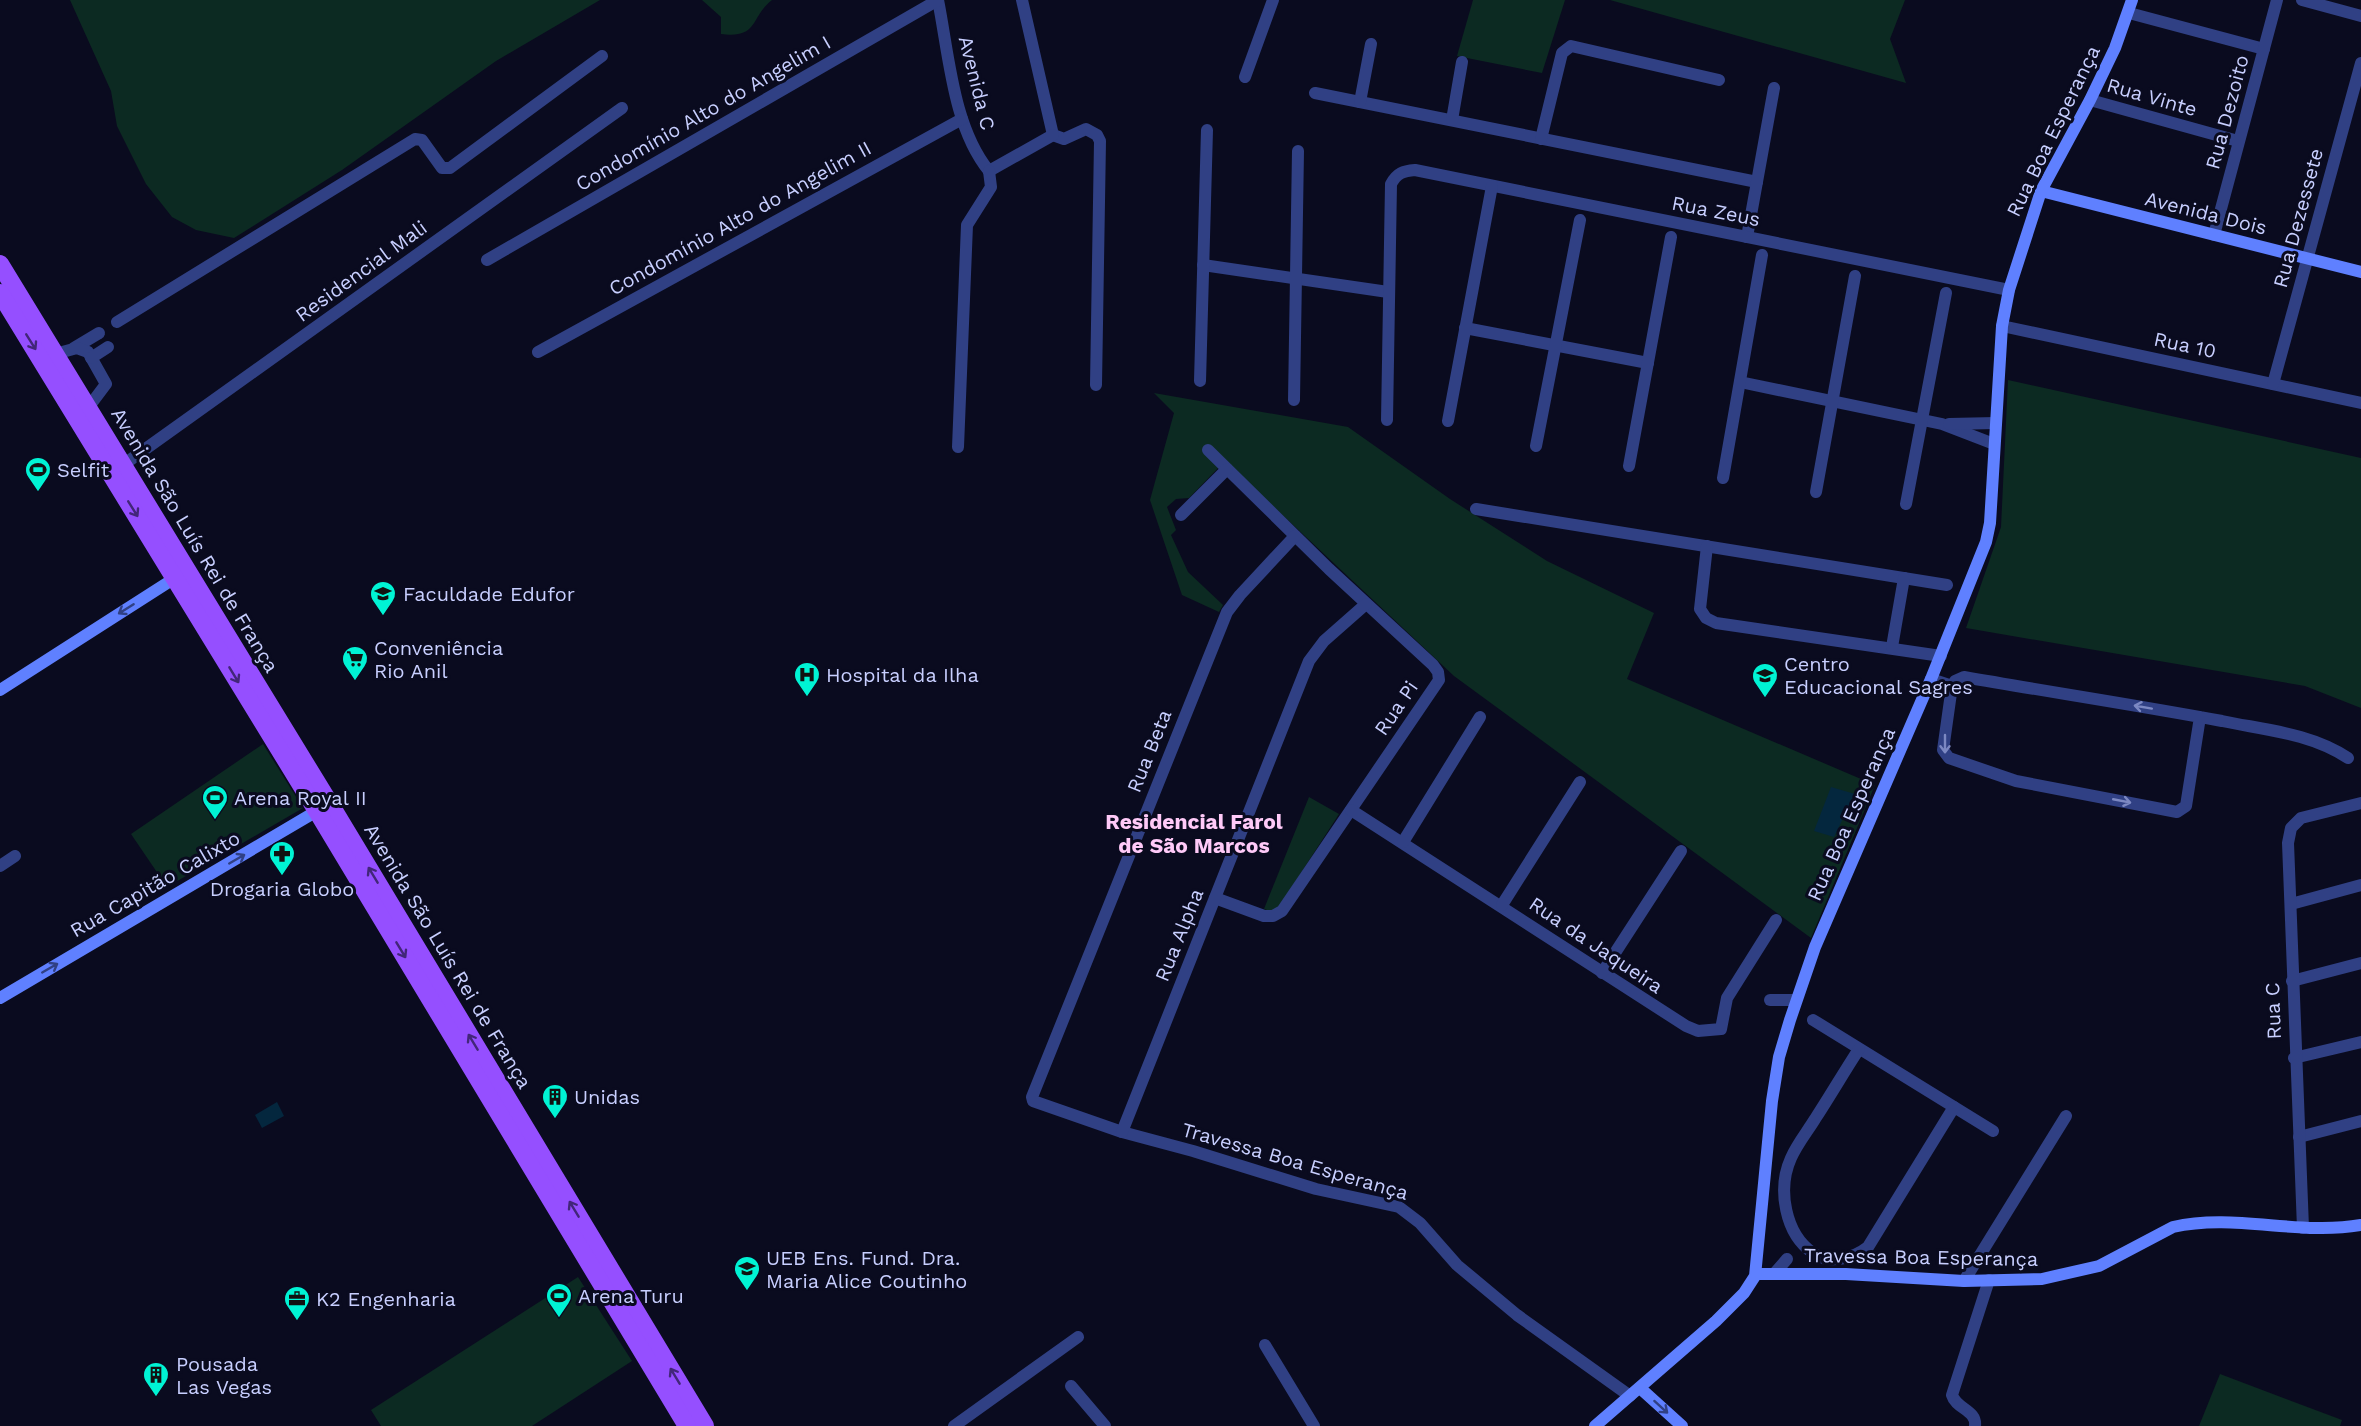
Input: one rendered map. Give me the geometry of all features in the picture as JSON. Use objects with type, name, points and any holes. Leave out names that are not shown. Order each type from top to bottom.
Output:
[{"type":"main road","name":"Rua Boa Esperança","points":[[1595,1426],[1716,1321],[1744,1293],[1756,1274],[1779,1057],[1815,947],[1941,656],[1986,542],[2002,326],[2009,290],[2041,191],[2090,100],[2131,6]]},
{"type":"main road","name":"Avenida Dois","points":[[2041,191],[2361,272]]},
{"type":"main road","name":"Avenida São Luís Rei de França","points":[[0,264],[64,351],[88,408],[687,1426]]},
{"type":"main road","name":"Avenida São Luís Rei de França","points":[[0,293],[175,578],[324,808],[705,1426]]},
{"type":"main road","points":[[0,690],[175,578]]},
{"type":"main road","name":"Rua Capitão Calixto","points":[[0,998],[324,808]]},
{"type":"main road","name":"Travessa Boa Esperança","points":[[1756,1274],[1846,1274],[1964,1281],[2042,1279],[2099,1266],[2173,1227],[2186,1224],[2215,1222],[2333,1229],[2361,1225]]},
{"type":"main road","name":"Travessa Boa Esperança","points":[[1635,1392],[1682,1426]]},
{"type":"street","name":"Avenida C","points":[[938,0],[966,133],[989,171]]},
{"type":"street","name":"Condomínio Alto do Angelim I","points":[[487,260],[938,0]]},
{"type":"street","points":[[1022,0],[1053,135]]},
{"type":"street","points":[[1245,77],[1273,0]]},
{"type":"street","name":"Rua Dezoito","points":[[2214,235],[2277,0]]},
{"type":"street","points":[[2302,0],[2361,16]]},
{"type":"street","points":[[2131,6],[2264,49]]},
{"type":"street","points":[[1360,102],[1371,44]]},
{"type":"street","points":[[1541,139],[1562,53],[1571,46],[1719,80]]},
{"type":"street","points":[[117,322],[416,138],[422,140],[442,168],[450,168],[602,56]]},
{"type":"street","points":[[1452,120],[1462,62]]},
{"type":"street","name":"Rua Dezessete","points":[[2274,384],[2361,63]]},
{"type":"street","points":[[1747,237],[1774,88]]},
{"type":"street","points":[[1315,93],[1757,182]]},
{"type":"street","name":"Rua Vinte","points":[[2090,100],[2238,141]]},
{"type":"street","name":"Residencial Mali","points":[[123,465],[622,108]]},
{"type":"street","name":"Condomínio Alto do Angelim II","points":[[538,352],[962,118]]},
{"type":"street","points":[[958,447],[967,225],[992,187],[989,171],[1053,135],[1064,139],[1086,129],[1097,135],[1100,141],[1096,385]]},
{"type":"street","points":[[1200,381],[1207,130]]},
{"type":"street","points":[[1294,400],[1298,151]]},
{"type":"street","name":"Rua Zeus","points":[[1388,292],[1391,184],[1395,175],[1415,170],[2009,290]]},
{"type":"street","points":[[1448,421],[1492,186]]},
{"type":"street","points":[[1536,446],[1580,220]]},
{"type":"street","points":[[1629,466],[1671,237]]},
{"type":"street","points":[[1723,478],[1762,255]]},
{"type":"street","points":[[1203,266],[1388,292],[1387,420]]},
{"type":"street","points":[[1816,492],[1855,276]]},
{"type":"street","points":[[1906,504],[1946,293]]},
{"type":"street","name":"Rua 10","points":[[2002,326],[2361,403]]},
{"type":"street","points":[[1465,328],[1648,363]]},
{"type":"street","points":[[64,351],[99,333]]},
{"type":"street","points":[[91,358],[108,347]]},
{"type":"street","points":[[64,351],[84,349],[106,384],[88,408]]},
{"type":"street","points":[[1740,382],[1942,424],[1994,444]]},
{"type":"street","points":[[1942,424],[1996,423]]},
{"type":"street","name":"Rua Pi","points":[[1208,450],[1366,604],[1433,665],[1439,675],[1439,680],[1278,914],[1264,916],[1215,898]]},
{"type":"street","points":[[1181,515],[1227,469]]},
{"type":"street","points":[[1476,509],[1947,585]]},
{"type":"street","name":"Rua Beta","points":[[1033,1101],[1036,1086],[1222,623],[1240,595],[1295,536]]},
{"type":"street","points":[[1707,546],[1700,609],[1706,618],[1732,627],[1892,647],[1941,656]]},
{"type":"street","points":[[1892,647],[1904,578]]},
{"type":"street","name":"Rua Alpha","points":[[1122,1132],[1309,661],[1324,641],[1366,604]]},
{"type":"street","points":[[2200,717],[2186,806],[2177,812],[2016,781],[1949,758],[1943,750],[1952,686],[1955,681],[1964,677],[2200,717],[2309,738],[2328,745],[2348,758]]},
{"type":"street","points":[[1931,679],[1952,686]]},
{"type":"street","points":[[1403,842],[1480,717]]},
{"type":"street","points":[[1502,905],[1580,782]]},
{"type":"street","name":"Rua C","points":[[2302,1228],[2294,1058],[2288,843],[2291,828],[2301,818],[2361,804]]},
{"type":"street","name":"Rua da Jaqueira","points":[[1351,810],[1692,1029],[1706,1032],[1721,1029],[1727,998],[1776,920]]},
{"type":"street","points":[[1602,973],[1681,851]]},
{"type":"street","points":[[0,866],[15,856]]},
{"type":"street","points":[[2291,904],[2361,885]]},
{"type":"street","points":[[2292,981],[2361,963]]},
{"type":"street","points":[[1770,1000],[1796,1000]]},
{"type":"street","points":[[1813,1020],[1993,1131]]},
{"type":"street","points":[[2294,1058],[2361,1042]]},
{"type":"street","points":[[1859,1049],[1790,1159],[1785,1193],[1787,1212],[1801,1245],[1817,1256],[1828,1259],[1848,1258],[1868,1247],[1954,1107]]},
{"type":"street","name":"Travessa Boa Esperança","points":[[1033,1101],[1122,1132],[1193,1151],[1316,1190],[1399,1207],[1420,1223],[1457,1265],[1516,1315],[1635,1392]]},
{"type":"street","points":[[1964,1281],[2066,1116]]},
{"type":"street","points":[[2299,1137],[2361,1121]]},
{"type":"street","points":[[1773,1274],[1787,1259]]},
{"type":"street","points":[[1975,1426],[1976,1420],[1972,1414],[1956,1404],[1952,1395],[1989,1280]]},
{"type":"street","points":[[954,1426],[1078,1337]]},
{"type":"street","points":[[1265,1345],[1314,1426]]},
{"type":"street","points":[[1071,1386],[1105,1426]]},
{"type":"green space","points":[[70,0],[600,0],[496,61],[342,170],[234,238],[196,230],[172,217],[146,184],[117,126],[111,91]]},
{"type":"green space","points":[[702,0],[772,0],[748,30],[733,35],[721,34],[721,17]]},
{"type":"green space","points":[[1473,0],[1565,0],[1542,73],[1457,56]]},
{"type":"green space","points":[[1610,0],[1905,0],[1890,39],[1906,83]]},
{"type":"green space","points":[[2008,380],[2361,458],[2361,708],[2305,686],[1966,628],[2001,527]]},
{"type":"green space","points":[[1154,393],[1348,427],[1450,499],[1547,561],[1654,613],[1627,679],[1875,785],[1811,938],[1454,676],[1225,461],[1189,498],[1176,499],[1167,507],[1176,530],[1171,535],[1188,572],[1223,605],[1219,612],[1182,595],[1150,500],[1174,413]]},
{"type":"green space","name":"Arena Royal II","points":[[263,744],[303,808],[167,887],[131,834]]},
{"type":"green space","points":[[1309,797],[1339,814],[1277,910],[1273,912],[1264,909]]},
{"type":"green space","name":"Arena Turu","points":[[578,1277],[632,1361],[532,1426],[381,1426],[371,1410]]},
{"type":"green space","points":[[2220,1374],[2342,1420],[2340,1426],[2199,1426]]},
{"type":"water","points":[[1831,787],[1855,794],[1834,837],[1814,831]]},
{"type":"water","points":[[277,1102],[284,1116],[262,1128],[255,1115]]},
{"type":"place","name":"Selfit","points":[[38,493]]},
{"type":"place","name":"Faculdade Edufor","points":[[383,617]]},
{"type":"place","name":"Conveniência Rio Anil","points":[[355,682]]},
{"type":"place","name":"Hospital da Ilha","points":[[807,698]]},
{"type":"place","name":"Centro Educacional Sagres","points":[[1765,699]]},
{"type":"place","name":"Arena Royal II","points":[[215,821]]},
{"type":"place","name":"Drogaria Globo","points":[[282,877]]},
{"type":"place","name":"Unidas","points":[[555,1120]]},
{"type":"place","name":"UEB Ens. Fund. Dra. Maria Alice Coutinho","points":[[747,1292]]},
{"type":"place","name":"Arena Turu","points":[[559,1319]]},
{"type":"place","name":"K2 Engenharia","points":[[297,1322]]},
{"type":"place","name":"Pousada Las Vegas","points":[[156,1398]]},
{"type":"district","name":"Residencial Farol de São Marcos","points":[[1194,834]]}]
